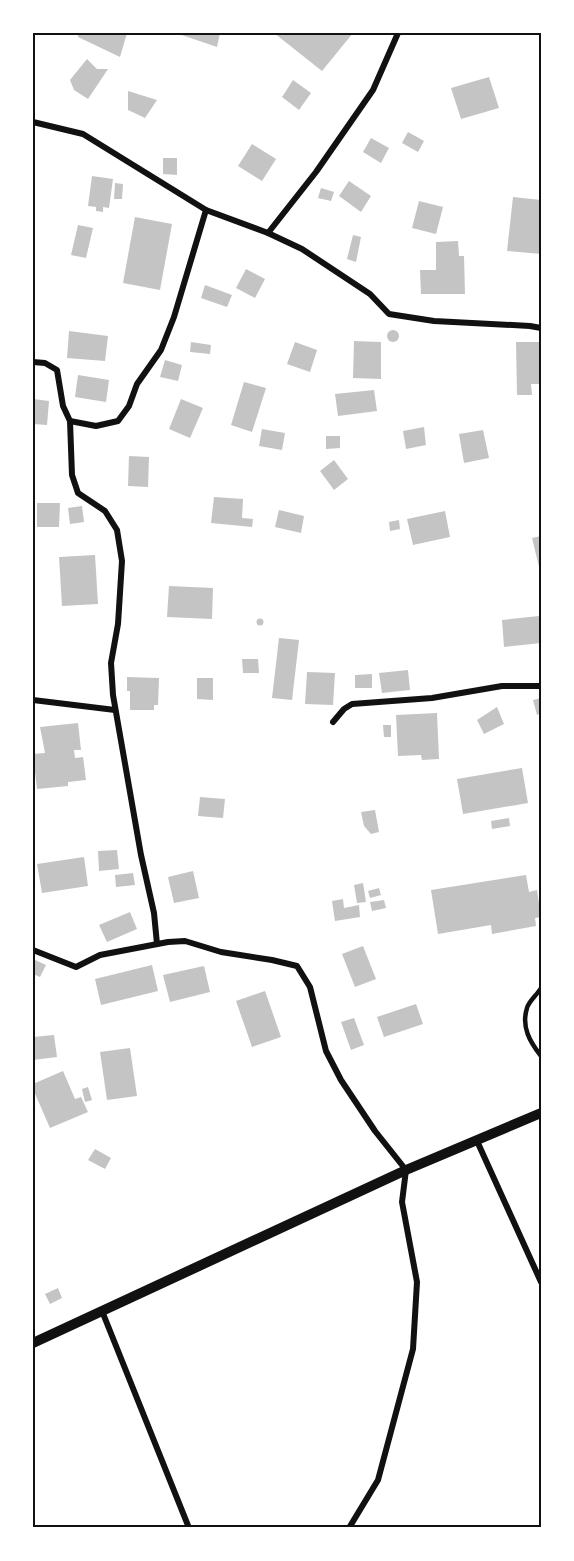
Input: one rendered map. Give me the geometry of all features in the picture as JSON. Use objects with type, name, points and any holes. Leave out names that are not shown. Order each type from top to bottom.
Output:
[{"type":"street","points":[[268,233],[316,172],[373,90],[398,33]]},
{"type":"street","points":[[33,122],[82,134],[206,210],[268,233],[302,249],[370,294],[389,314],[434,321],[541,328]]},
{"type":"street","points":[[70,421],[96,426],[118,421],[129,406],[137,384],[161,350],[174,317],[206,210]]},
{"type":"street","points":[[33,362],[45,363],[57,370],[63,406],[70,421],[72,475],[78,493],[105,511],[117,530],[122,561],[118,624],[111,663],[116,710],[141,855],[154,914],[157,944]]},
{"type":"street","points":[[333,722],[344,709],[352,704],[432,698],[502,686],[541,686]]},
{"type":"street","points":[[33,700],[116,710]]},
{"type":"street","points":[[33,950],[76,967],[100,955],[185,941],[221,952],[297,966],[310,987],[326,1051],[341,1080],[375,1131],[406,1170],[402,1202],[417,1282],[413,1349],[378,1480],[349,1528]]},
{"type":"street","points":[[33,1343],[406,1170],[541,1113]]},
{"type":"street","points":[[477,1141],[541,1282]]},
{"type":"street","points":[[102,1311],[189,1528]]},
{"type":"lane","points":[[541,988],[527,1006],[526,1021],[528,1038],[541,1056]]},
{"type":"building","points":[[78,33],[127,33],[120,57],[78,37]]},
{"type":"building","points":[[176,33],[220,33],[217,47]]},
{"type":"building","points":[[274,33],[353,33],[322,71]]},
{"type":"building","points":[[87,59],[97,69],[108,69],[88,99],[74,90],[70,80]]},
{"type":"building","points":[[489,77],[499,108],[461,119],[451,88]]},
{"type":"building","points":[[293,80],[311,93],[299,110],[282,97]]},
{"type":"building","points":[[128,91],[157,100],[145,118],[128,110]]},
{"type":"building","points":[[408,132],[424,141],[418,152],[402,143]]},
{"type":"building","points":[[371,138],[389,148],[381,163],[363,152]]},
{"type":"building","points":[[252,144],[276,159],[262,181],[238,166]]},
{"type":"building","points":[[163,158],[177,158],[177,175],[163,174]]},
{"type":"building","points":[[92,176],[113,179],[109,208],[103,207],[103,212],[96,211],[96,207],[88,206]]},
{"type":"building","points":[[349,181],[371,196],[361,212],[339,196]]},
{"type":"building","points":[[115,183],[123,184],[122,199],[114,199]]},
{"type":"building","points":[[321,188],[334,192],[331,201],[318,198]]},
{"type":"building","points":[[513,197],[541,200],[541,254],[507,251]]},
{"type":"building","points":[[419,201],[443,207],[436,234],[412,228]]},
{"type":"building","points":[[135,217],[172,224],[160,290],[123,283]]},
{"type":"building","points":[[78,225],[93,228],[86,258],[71,255]]},
{"type":"building","points":[[353,235],[361,237],[356,262],[347,259]]},
{"type":"building","points":[[458,241],[459,256],[464,256],[465,294],[421,294],[420,270],[436,270],[436,242]]},
{"type":"building","points":[[246,269],[265,279],[255,298],[236,288]]},
{"type":"building","points":[[205,285],[232,295],[227,307],[201,298]]},
{"type":"building","points":[[395,330],[399,336],[395,342],[391,342],[387,334]]},
{"type":"building","points":[[69,331],[108,336],[105,361],[67,358]]},
{"type":"building","points":[[354,341],[381,342],[381,379],[353,378]]},
{"type":"building","points":[[191,342],[211,345],[210,354],[190,352]]},
{"type":"building","points":[[295,342],[317,350],[310,372],[287,364]]},
{"type":"building","points":[[516,342],[541,342],[539,384],[531,384],[532,395],[517,395]]},
{"type":"building","points":[[165,360],[182,365],[178,381],[160,377]]},
{"type":"building","points":[[78,375],[109,380],[106,402],[75,397]]},
{"type":"building","points":[[244,382],[266,388],[252,432],[231,425]]},
{"type":"building","points":[[374,390],[377,411],[338,416],[335,394]]},
{"type":"building","points":[[33,399],[49,401],[47,425],[33,424]]},
{"type":"building","points":[[181,399],[203,408],[190,438],[169,429]]},
{"type":"building","points":[[424,427],[426,445],[406,449],[403,431]]},
{"type":"building","points":[[262,429],[285,433],[282,450],[259,446]]},
{"type":"building","points":[[483,430],[489,458],[464,463],[459,434]]},
{"type":"building","points":[[326,436],[340,436],[340,448],[326,449]]},
{"type":"building","points":[[129,456],[149,457],[148,487],[128,486]]},
{"type":"building","points":[[334,460],[348,479],[334,490],[320,471]]},
{"type":"building","points":[[214,497],[243,499],[242,518],[253,519],[252,527],[211,523]]},
{"type":"building","points":[[37,503],[60,503],[59,527],[37,527]]},
{"type":"building","points":[[82,506],[84,522],[70,524],[68,508]]},
{"type":"building","points":[[279,510],[304,516],[301,533],[275,527]]},
{"type":"building","points":[[445,511],[450,537],[413,545],[407,519]]},
{"type":"building","points":[[399,520],[400,529],[390,531],[389,522]]},
{"type":"building","points":[[541,536],[541,571],[540,571],[532,538]]},
{"type":"building","points":[[95,555],[98,604],[62,606],[59,557]]},
{"type":"building","points":[[169,586],[213,588],[212,619],[167,617]]},
{"type":"building","points":[[539,616],[541,643],[504,647],[502,620]]},
{"type":"building","points":[[260,618],[264,622],[260,626],[256,622]]},
{"type":"building","points":[[279,638],[299,640],[292,700],[272,698]]},
{"type":"building","points":[[242,659],[258,659],[259,673],[243,673]]},
{"type":"building","points":[[408,670],[410,690],[382,693],[379,673]]},
{"type":"building","points":[[307,672],[335,673],[333,705],[305,704]]},
{"type":"building","points":[[372,674],[372,688],[355,688],[355,675]]},
{"type":"building","points":[[127,677],[159,678],[158,705],[154,705],[154,710],[130,710]]},
{"type":"building","points":[[197,678],[213,678],[213,700],[197,699]]},
{"type":"building","points":[[541,698],[541,713],[537,715],[533,700]]},
{"type":"building","points":[[497,707],[504,724],[484,734],[477,720]]},
{"type":"building","points":[[437,713],[439,759],[422,760],[421,755],[398,756],[396,715]]},
{"type":"building","points":[[78,723],[81,750],[74,750],[75,758],[83,757],[86,780],[68,782],[68,786],[37,789],[33,754],[45,753],[40,727]]},
{"type":"building","points":[[383,725],[391,725],[391,737],[384,737]]},
{"type":"building","points":[[522,768],[528,803],[463,814],[457,779]]},
{"type":"building","points":[[200,797],[225,799],[223,818],[198,816]]},
{"type":"building","points":[[375,810],[379,832],[371,834],[364,826],[361,812]]},
{"type":"building","points":[[509,818],[510,826],[492,829],[491,821]]},
{"type":"building","points":[[117,850],[119,869],[99,871],[98,851]]},
{"type":"building","points":[[84,857],[88,886],[42,893],[37,864]]},
{"type":"building","points":[[193,871],[199,898],[174,903],[168,877]]},
{"type":"building","points":[[133,873],[135,885],[116,887],[115,875]]},
{"type":"building","points":[[526,875],[529,892],[537,890],[541,917],[535,918],[536,926],[492,934],[491,925],[438,934],[431,890]]},
{"type":"building","points":[[363,883],[366,902],[357,903],[354,885]]},
{"type":"building","points":[[379,888],[381,895],[370,898],[368,891]]},
{"type":"building","points":[[343,899],[344,908],[359,905],[360,917],[335,921],[332,901]]},
{"type":"building","points":[[384,900],[386,908],[372,911],[370,902]]},
{"type":"building","points":[[130,912],[137,929],[107,942],[99,925]]},
{"type":"building","points":[[363,946],[376,979],[355,987],[342,954]]},
{"type":"building","points":[[33,959],[46,965],[40,977],[33,974]]},
{"type":"building","points":[[152,965],[158,991],[101,1005],[95,979]]},
{"type":"building","points":[[204,966],[210,992],[170,1002],[163,975]]},
{"type":"building","points":[[265,991],[281,1037],[252,1047],[236,1001]]},
{"type":"building","points":[[416,1004],[423,1024],[384,1037],[377,1017]]},
{"type":"building","points":[[354,1018],[364,1045],[351,1050],[341,1022]]},
{"type":"building","points":[[54,1035],[57,1057],[33,1060],[33,1037]]},
{"type":"building","points":[[130,1048],[137,1096],[107,1100],[100,1052]]},
{"type":"building","points":[[63,1071],[75,1099],[81,1097],[88,1112],[50,1128],[33,1089],[33,1084]]},
{"type":"building","points":[[88,1087],[92,1100],[85,1102],[82,1089]]},
{"type":"building","points":[[95,1149],[111,1158],[105,1169],[88,1160]]},
{"type":"building","points":[[58,1288],[62,1298],[50,1304],[45,1294]]}]
